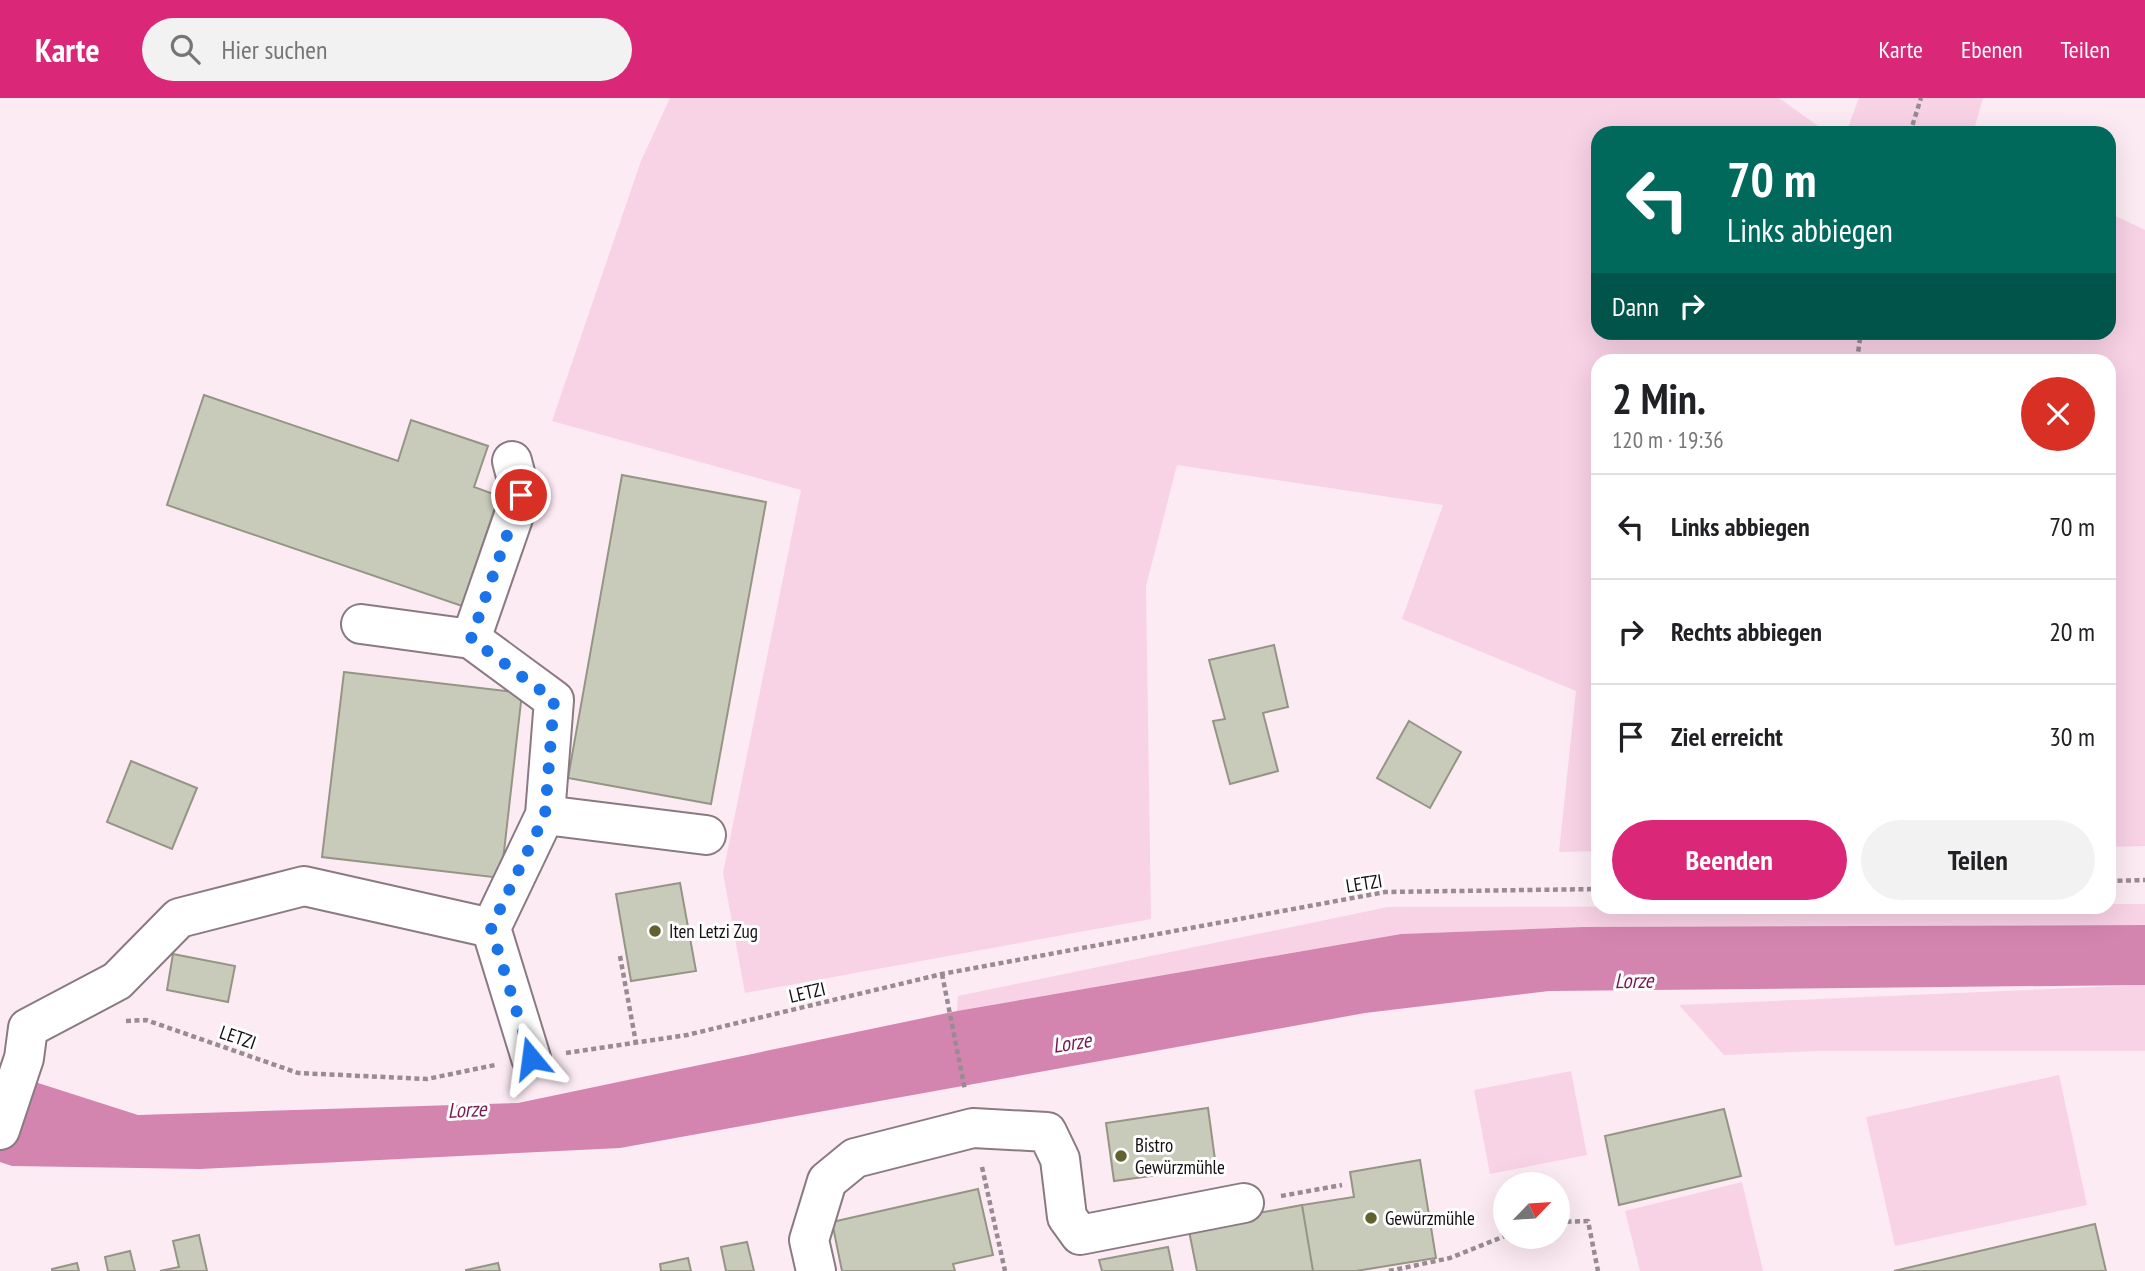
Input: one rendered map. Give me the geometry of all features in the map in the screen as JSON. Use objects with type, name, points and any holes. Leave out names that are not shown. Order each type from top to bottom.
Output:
[{"type":"street","points":[[471,639],[521,495],[512,461]]},
{"type":"street","points":[[361,624],[471,639],[554,700],[545,815],[491,928],[531,1058]]},
{"type":"street","points":[[545,815],[706,835]]},
{"type":"street","points":[[0,1130],[17,1036],[117,981],[178,918],[304,886],[491,928]]},
{"type":"street","points":[[816,1271],[809,1240],[827,1181],[855,1158],[973,1128],[1047,1132],[1060,1159],[1067,1217],[1080,1235],[1244,1203]]},
{"type":"path","points":[[1912,126],[1921,98]]},
{"type":"path","points":[[2116,881],[2145,880]]},
{"type":"path","name":"LETZI","points":[[120,1022],[146,1020],[298,1073],[427,1079],[531,1058],[687,1035],[942,974],[1385,892],[1591,889]]},
{"type":"path","points":[[620,956],[636,1042]]},
{"type":"path","points":[[942,974],[1005,1271]]},
{"type":"path","points":[[1244,1203],[1342,1185]]},
{"type":"path","points":[[1570,1222],[1588,1221],[1598,1271]]},
{"type":"path","points":[[1389,1271],[1450,1258],[1493,1241]]},
{"type":"shaded area","points":[[670,98],[1779,98],[1818,126],[1591,126],[1591,340],[2116,340],[2116,216],[2145,230],[2145,846],[2116,847],[2116,354],[1591,354],[1591,851],[1559,852],[1576,691],[1402,619],[1443,505],[1177,465],[1146,586],[1151,919],[745,993],[723,873],[801,490],[552,421],[641,161]]},
{"type":"shaded area","points":[[1859,98],[1983,98],[1975,126],[1849,126]]},
{"type":"shaded area","points":[[2116,904],[2145,904],[2145,925],[1582,927],[1401,934],[957,1011],[958,996],[1388,907],[1591,907],[1591,914],[2116,914]]},
{"type":"shaded area","points":[[2145,985],[2145,1051],[1816,1051],[1724,1055],[1679,1005]]},
{"type":"shaded area","points":[[1571,1071],[1587,1155],[1490,1174],[1474,1090]]},
{"type":"shaded area","points":[[2059,1075],[2087,1205],[1895,1246],[1866,1117]]},
{"type":"shaded area","points":[[1742,1182],[1763,1271],[1640,1271],[1625,1211]]},
{"type":"water","name":"Lorze","points":[[2145,925],[2145,985],[1549,991],[1365,1013],[620,1148],[200,1169],[12,1166],[0,1162],[0,1079],[35,1082],[138,1115],[518,1103],[957,1011],[1401,934],[1582,927]]},
{"type":"building","points":[[204,395],[398,461],[411,420],[488,446],[474,487],[499,496],[462,606],[167,505]]},
{"type":"building","points":[[622,475],[766,502],[711,804],[568,778]]},
{"type":"building","points":[[1274,645],[1288,707],[1263,713],[1278,771],[1230,784],[1213,721],[1225,719],[1209,660]]},
{"type":"building","points":[[344,672],[522,693],[501,878],[322,857]]},
{"type":"building","points":[[1409,721],[1461,752],[1430,808],[1377,778]]},
{"type":"building","points":[[131,761],[197,788],[172,849],[107,822]]},
{"type":"building","points":[[680,883],[696,971],[631,981],[616,894]]},
{"type":"building","points":[[173,954],[235,966],[228,1002],[167,990]]},
{"type":"building","points":[[1208,1108],[1216,1167],[1114,1181],[1106,1123]]},
{"type":"building","points":[[1724,1109],[1741,1176],[1619,1205],[1605,1136]]},
{"type":"building","points":[[1420,1160],[1436,1258],[1356,1271],[1313,1271],[1302,1205],[1354,1197],[1350,1172]]},
{"type":"building","points":[[978,1189],[993,1255],[953,1264],[955,1271],[842,1271],[832,1222]]},
{"type":"building","points":[[1302,1205],[1313,1271],[1197,1271],[1188,1226]]},
{"type":"building","points":[[2095,1224],[2106,1271],[1894,1271]]},
{"type":"building","points":[[199,1235],[207,1271],[160,1271],[179,1267],[173,1241]]},
{"type":"building","points":[[747,1242],[754,1271],[726,1271],[721,1247]]},
{"type":"building","points":[[1168,1247],[1173,1271],[1102,1271],[1099,1260]]},
{"type":"building","points":[[130,1251],[135,1271],[108,1271],[105,1257]]},
{"type":"building","points":[[688,1258],[691,1271],[661,1271],[660,1264]]},
{"type":"building","points":[[77,1263],[79,1271],[52,1271],[52,1269]]},
{"type":"building","points":[[498,1263],[500,1271],[466,1271],[466,1270]]},
{"type":"place","name":"Iten Letzi Zug","points":[[655,931]]},
{"type":"place","name":"Bistro Gewürzmühle","points":[[1121,1156]]},
{"type":"place","name":"Gewürzmühle","points":[[1371,1218]]},
{"type":"route","points":[[521,495],[471,639],[554,700],[545,815],[491,928],[531,1058]]}]
